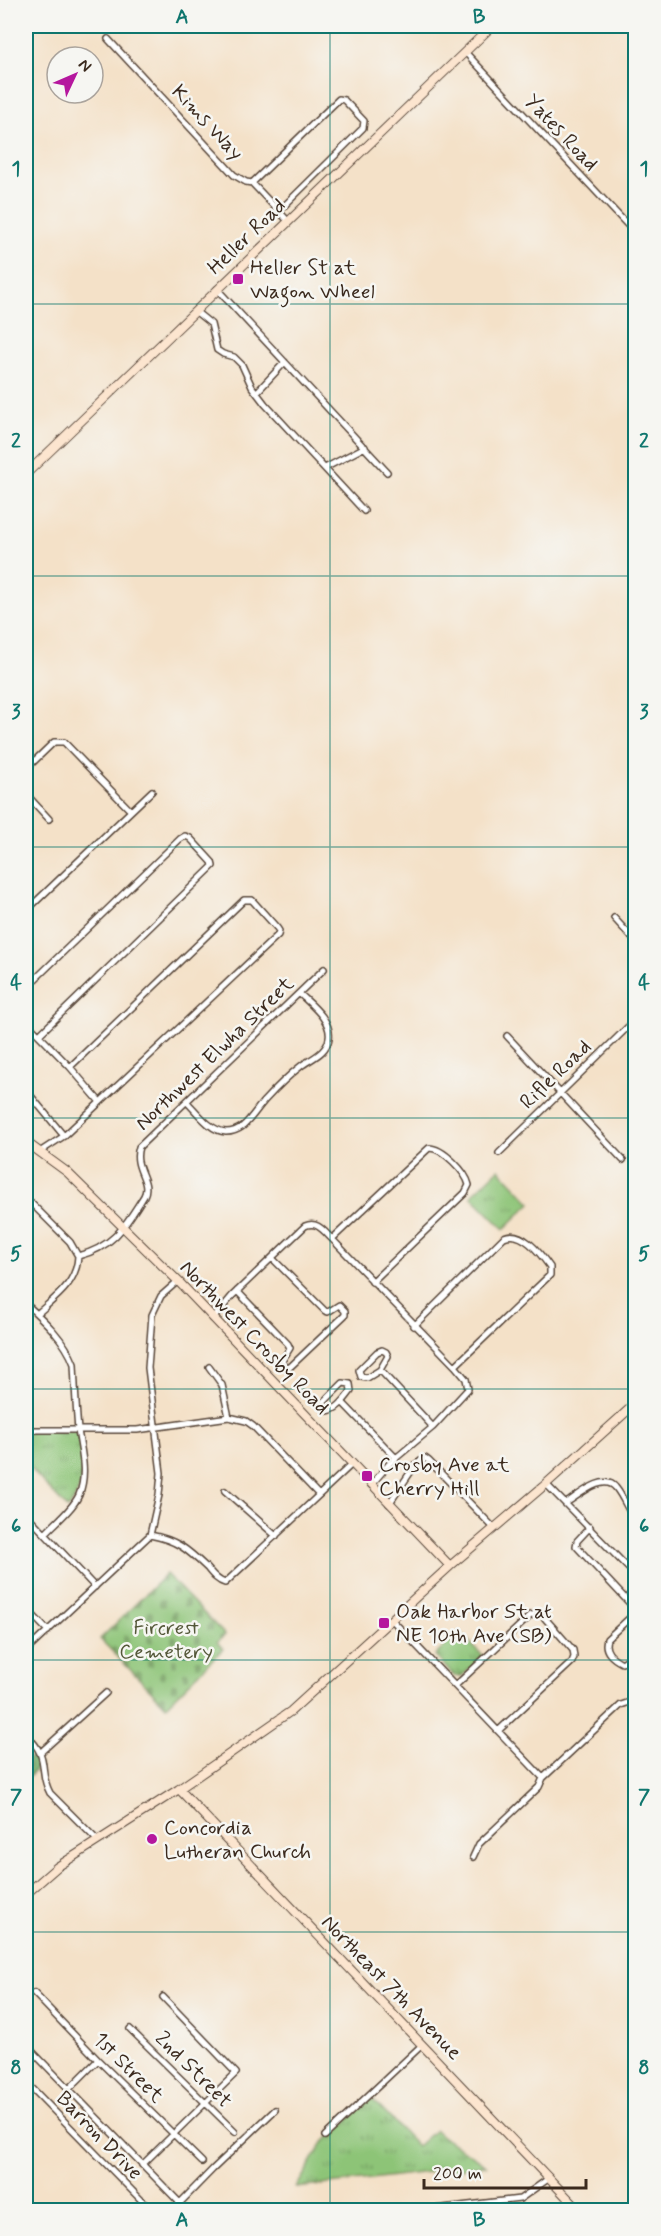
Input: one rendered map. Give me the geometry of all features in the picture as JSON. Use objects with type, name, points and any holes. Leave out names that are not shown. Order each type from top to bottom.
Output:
[{"type":"street","name":"Heller Road","points":[[26,474],[492,26]]},
{"type":"street","name":"Kims Way","points":[[108,39],[234,175],[252,183],[288,221]]},
{"type":"street","name":"Yates Road","points":[[465,52],[636,234]]},
{"type":"street","points":[[252,183],[339,99],[344,100],[364,121],[363,128],[279,211]]},
{"type":"street","points":[[217,289],[387,472]]},
{"type":"street","points":[[195,311],[211,324],[217,350],[234,357],[242,365],[265,404],[364,511]]},
{"type":"street","points":[[257,392],[285,362]]},
{"type":"street","points":[[325,468],[364,447]]},
{"type":"street","points":[[26,769],[54,742],[64,742],[131,811]]},
{"type":"street","points":[[26,911],[152,792]]},
{"type":"street","points":[[26,794],[49,819]]},
{"type":"street","points":[[26,988],[180,839],[185,836],[190,838],[208,856],[213,866],[39,1035]]},
{"type":"street","points":[[41,1151],[64,1136],[278,935],[279,931],[252,900],[244,900],[70,1067]]},
{"type":"street","points":[[614,918],[636,942]]},
{"type":"street","name":"Northwest Elwha Street","points":[[123,1228],[147,1192],[144,1178],[137,1164],[139,1147],[324,969]]},
{"type":"street","points":[[187,1101],[214,1128],[227,1132],[233,1131],[241,1128],[293,1073],[320,1054],[327,1046],[329,1031],[322,1017],[299,993]]},
{"type":"street","name":"Rifle Road","points":[[499,1153],[636,1019]]},
{"type":"street","points":[[26,1022],[100,1102]]},
{"type":"street","points":[[507,1036],[623,1160]]},
{"type":"street","points":[[26,1090],[64,1136]]},
{"type":"street","name":"Northwest Crosby Road","points":[[26,1142],[67,1172],[178,1281],[450,1566]]},
{"type":"street","points":[[332,1239],[429,1148],[442,1151],[465,1176],[469,1185],[465,1193],[372,1282]]},
{"type":"street","points":[[26,1198],[70,1242],[78,1256],[78,1267],[70,1284],[37,1314]]},
{"type":"street","points":[[213,1319],[237,1291],[305,1226],[311,1223],[318,1225],[455,1366],[466,1379],[468,1389],[433,1427],[396,1458],[371,1485]]},
{"type":"street","points":[[78,1256],[110,1243],[123,1228]]},
{"type":"street","points":[[414,1326],[504,1237],[510,1234],[522,1237],[550,1267],[550,1275],[455,1366]]},
{"type":"street","points":[[237,1291],[288,1344],[290,1348],[282,1361],[286,1368],[290,1367],[345,1315],[345,1311],[339,1305],[328,1312],[325,1311],[272,1258]]},
{"type":"street","points":[[26,1651],[150,1535],[159,1495],[161,1473],[148,1368],[152,1315],[161,1296],[178,1281]]},
{"type":"street","points":[[26,1304],[64,1345],[74,1364],[78,1431],[84,1468],[78,1495],[45,1534]]},
{"type":"street","points":[[382,1350],[388,1356],[380,1370],[365,1379],[359,1373],[377,1352],[382,1350]]},
{"type":"street","points":[[209,1367],[222,1385],[230,1418]]},
{"type":"street","points":[[380,1370],[433,1427]]},
{"type":"street","points":[[341,1384],[350,1384],[352,1389],[343,1402],[331,1411],[323,1408],[323,1403],[341,1384]]},
{"type":"street","points":[[343,1402],[396,1458]]},
{"type":"street","points":[[26,1894],[57,1867],[178,1789],[291,1711],[450,1566],[636,1403]]},
{"type":"street","points":[[26,1430],[156,1428],[230,1418],[246,1421],[319,1495]]},
{"type":"street","points":[[389,1504],[416,1464],[424,1458],[494,1528]]},
{"type":"street","points":[[150,1535],[173,1540],[187,1549],[225,1583],[352,1464]]},
{"type":"street","points":[[566,1503],[599,1483],[609,1483],[616,1488],[636,1521]]},
{"type":"street","points":[[546,1484],[636,1576]]},
{"type":"street","points":[[225,1491],[276,1536]]},
{"type":"street","points":[[26,1514],[95,1587]]},
{"type":"street","points":[[590,1527],[577,1541],[576,1546],[636,1611],[607,1639],[605,1644],[609,1653],[622,1663],[636,1653]]},
{"type":"street","points":[[26,1608],[48,1631]]},
{"type":"street","points":[[455,1686],[531,1615],[543,1616],[573,1650],[574,1657],[572,1662],[498,1731]]},
{"type":"street","points":[[392,1620],[543,1778]]},
{"type":"street","points":[[40,1752],[106,1693]]},
{"type":"street","points":[[473,1857],[479,1844],[539,1787],[543,1778],[621,1705],[633,1701]]},
{"type":"street","points":[[26,1735],[40,1752],[46,1786],[50,1793],[98,1841]]},
{"type":"street","name":"Northeast 7th Avenue","points":[[178,1789],[579,2211]]},
{"type":"street","name":"1st Street","points":[[34,1993],[98,2060],[202,2162]]},
{"type":"street","points":[[142,2165],[236,2073],[163,1997]]},
{"type":"street","name":"2nd Street","points":[[130,2029],[235,2132]]},
{"type":"street","points":[[26,2044],[180,2204]]},
{"type":"street","points":[[325,2136],[422,2045]]},
{"type":"street","points":[[69,2090],[98,2060]]},
{"type":"street","name":"Barron Drive","points":[[26,2082],[151,2211]]},
{"type":"street","points":[[173,2211],[275,2110]]},
{"type":"street","points":[[426,2211],[520,2199],[548,2179]]},
{"type":"green space","points":[[499,1169],[531,1203],[504,1229],[471,1196]]},
{"type":"green space","points":[[26,1430],[78,1431],[82,1462],[81,1481],[79,1490],[68,1509],[26,1464]]},
{"type":"green space","name":"Fircrest Cemetery","points":[[166,1574],[225,1635],[217,1642],[223,1649],[166,1706],[100,1639]]},
{"type":"green space","points":[[459,1632],[483,1656],[462,1676],[454,1676],[435,1656]]},
{"type":"green space","points":[[30,1757],[40,1765],[26,1780],[26,1770],[29,1765],[26,1761]]},
{"type":"green space","points":[[371,2098],[417,2146],[435,2130],[486,2165],[296,2188],[322,2144]]},
{"type":"place","name":"Heller St at Wagon Wheel","points":[[238,279]]},
{"type":"place","name":"Crosby Ave at Cherry Hill","points":[[367,1476]]},
{"type":"place","name":"Oak Harbor St at NE 10th Ave (SB)","points":[[384,1623]]},
{"type":"place","name":"Concordia Lutheran Church","points":[[152,1839]]}]
